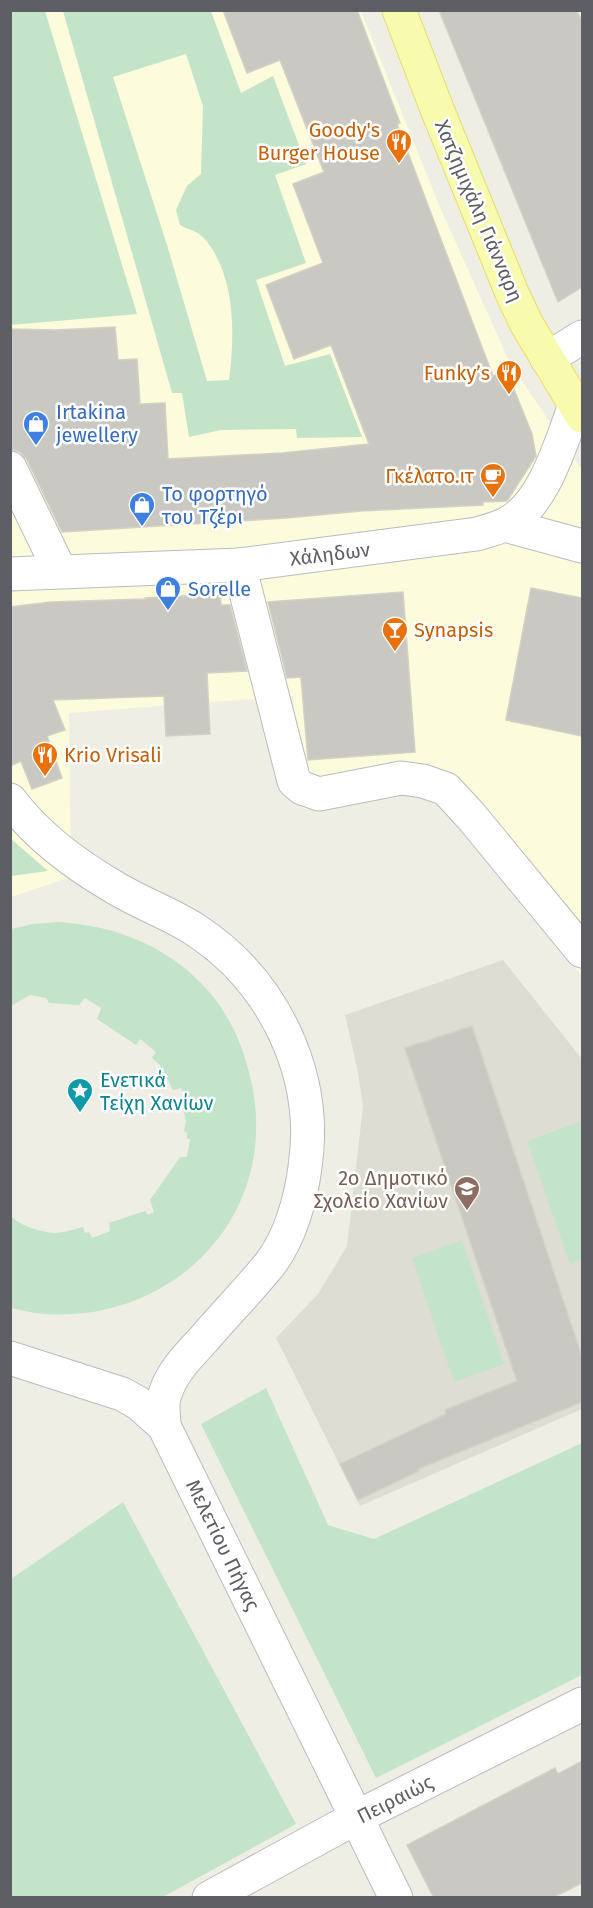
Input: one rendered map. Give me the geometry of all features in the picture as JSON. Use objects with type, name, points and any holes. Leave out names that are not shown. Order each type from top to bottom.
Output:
[{"type":"main road","name":"Χατζημιχάλη Γιάνναρη","points":[[399,10],[512,293],[526,323],[579,410]]},
{"type":"street","points":[[547,359],[582,337]]},
{"type":"street","name":"Χάληδων","points":[[10,574],[239,565],[477,534],[505,525],[518,515],[540,491],[579,410]]},
{"type":"street","points":[[10,468],[60,571]]},
{"type":"street","points":[[505,525],[582,546]]},
{"type":"street","points":[[239,565],[294,781],[302,788],[319,794],[401,778],[423,781],[446,789],[582,951]]},
{"type":"street","points":[[10,800],[33,826],[80,865],[114,887],[193,928],[225,952],[265,997],[285,1032],[299,1070],[306,1109],[307,1149],[296,1208],[289,1227],[271,1263],[175,1371],[164,1396],[164,1426]]},
{"type":"street","name":"Μελετίου Πήγας","points":[[10,1358],[122,1394],[138,1403],[164,1426],[396,1898]]},
{"type":"street","name":"Πειραιώς","points":[[210,1898],[357,1817],[582,1704]]},
{"type":"shaded area","points":[[11,10],[45,11],[137,314],[11,325]]},
{"type":"shaded area","points":[[10,11],[361,11],[439,205],[510,363],[582,470],[582,976],[444,810],[420,793],[402,790],[303,809],[293,696],[69,713],[71,877],[11,897]]},
{"type":"shaded area","points":[[63,11],[211,11],[241,93],[273,76],[306,164],[275,175],[306,263],[256,280],[285,366],[330,354],[362,437],[297,438],[296,429],[221,430],[189,437],[182,393],[172,393]],"holes":[[[186,54],[203,106],[201,174],[187,186],[176,210],[180,225],[202,236],[215,253],[228,287],[232,325],[229,380],[207,381],[167,245],[113,77]]]},
{"type":"shaded area","points":[[11,839],[48,871],[11,876]]},
{"type":"shaded area","points":[[58,922],[97,927],[135,939],[170,957],[201,983],[229,1021],[244,1054],[255,1102],[256,1138],[250,1173],[239,1205],[221,1235],[198,1261],[170,1283],[136,1300],[105,1310],[58,1315],[11,1308],[11,1216],[25,1226],[55,1233],[83,1227],[85,1233],[89,1232],[92,1238],[110,1231],[109,1223],[145,1211],[148,1215],[154,1212],[150,1200],[180,1157],[187,1157],[190,1139],[187,1139],[187,1133],[184,1131],[186,1121],[183,1108],[188,1107],[181,1088],[173,1090],[160,1065],[152,1058],[156,1052],[140,1039],[136,1045],[97,1019],[101,1008],[85,998],[79,1005],[49,1003],[46,998],[30,995],[11,1006],[11,929]]},
{"type":"shaded area","name":"2ο Δημοτικό Σχολείο Χανίων","points":[[503,960],[582,1059],[582,1409],[360,1506],[276,1338],[318,1294],[347,1246],[363,1106],[345,1015]]},
{"type":"shaded area","points":[[582,1121],[582,1259],[570,1264],[527,1141]]},
{"type":"shaded area","points":[[462,1240],[504,1364],[454,1382],[412,1258]]},
{"type":"shaded area","points":[[266,1388],[328,1525],[374,1539],[582,1443],[582,1675],[376,1778],[201,1424]]},
{"type":"shaded area","points":[[123,1502],[296,1824],[163,1897],[11,1897],[11,1579]]},
{"type":"building","points":[[223,10],[357,10],[400,123],[397,124],[493,376],[507,372],[532,434],[536,456],[507,501],[483,502],[483,505],[361,511],[62,532],[27,460],[20,452],[11,449],[10,329],[56,330],[115,327],[118,360],[137,359],[140,404],[165,403],[168,459],[282,453],[369,444],[331,345],[294,359],[266,285],[323,263],[293,184],[324,172],[280,60],[247,73]]},
{"type":"building","points":[[439,10],[576,10],[582,21],[582,287],[558,302]]},
{"type":"building","points":[[531,588],[582,598],[582,736],[506,720]]},
{"type":"building","points":[[403,592],[415,752],[308,760],[301,677],[287,678],[268,602]]},
{"type":"building","points":[[220,594],[221,605],[230,605],[247,671],[207,673],[210,734],[166,736],[164,696],[53,700],[65,730],[47,736],[62,778],[32,789],[21,761],[10,766],[10,607],[51,602]]},
{"type":"building","points":[[472,1026],[582,1357],[582,1402],[418,1469],[419,1471],[358,1500],[340,1464],[446,1414],[445,1410],[517,1381],[405,1048]]},
{"type":"building","points":[[582,1761],[582,1883],[552,1898],[434,1898],[407,1845],[555,1768],[558,1774]]},
{"type":"place","name":"Goody's Burger House","points":[[399,165]]},
{"type":"place","name":"Funky’s","points":[[509,396]]},
{"type":"place","name":"Irtakina jewellery","points":[[36,447]]},
{"type":"place","name":"Γκέλατο.ιτ","points":[[493,499]]},
{"type":"place","name":"Το φορτηγό του Τζέρι","points":[[142,528]]},
{"type":"place","name":"Sorelle","points":[[168,612]]},
{"type":"place","name":"Synapsis","points":[[395,653]]},
{"type":"place","name":"Krio Vrisali","points":[[45,778]]},
{"type":"place","name":"Ενετικά Τείχη Χανίων","points":[[80,1114]]},
{"type":"place","name":"2ο Δημοτικό Σχολείο Χανίων","points":[[467,1212]]}]
